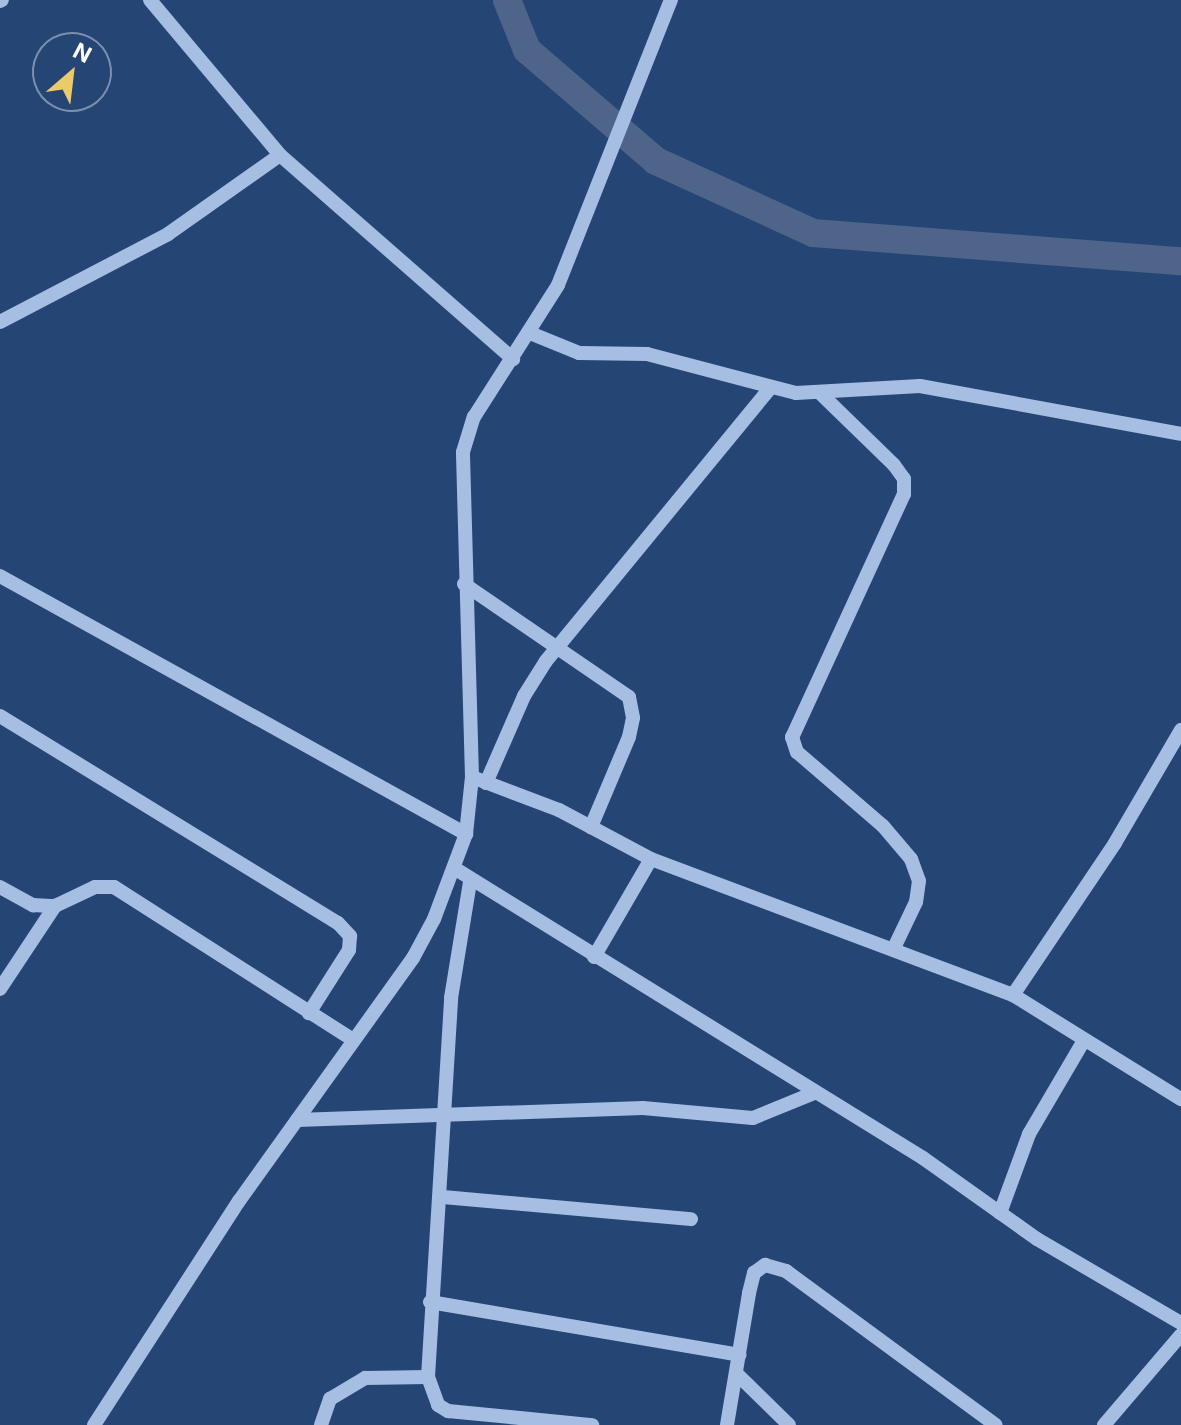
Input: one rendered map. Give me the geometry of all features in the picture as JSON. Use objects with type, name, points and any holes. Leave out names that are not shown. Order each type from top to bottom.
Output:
[{"type":"street","points":[[150,0],[280,155],[513,359]]},
{"type":"street","points":[[479,780],[464,584],[463,452],[474,417],[558,285],[671,0]]},
{"type":"street","points":[[0,322],[168,234],[280,155]]},
{"type":"street","points":[[530,333],[579,353],[647,354],[770,388],[820,393],[920,386],[1181,434]]},
{"type":"street","points":[[94,1425],[352,1039],[413,958],[454,868],[479,780],[524,696],[558,646],[770,388]]},
{"type":"street","points":[[820,393],[894,465],[904,479],[904,494],[792,737],[797,752],[883,826],[911,859],[919,881],[916,902],[894,948]]},
{"type":"street","points":[[0,576],[466,834]]},
{"type":"street","points":[[464,584],[615,683],[629,697],[633,718],[591,827]]},
{"type":"street","points":[[0,716],[338,923],[350,936],[349,950],[309,1013]]},
{"type":"street","points":[[1013,995],[1115,843],[1181,730]]},
{"type":"street","points":[[479,780],[591,827],[651,859],[1013,995],[1083,1042],[1181,1099]]},
{"type":"street","points":[[594,957],[651,859]]},
{"type":"street","points":[[454,868],[470,882],[923,1158],[1000,1213],[1120,1291],[1181,1323]]},
{"type":"street","points":[[470,882],[451,998],[443,1197],[430,1302],[428,1377],[438,1405],[478,1421],[592,1425]]},
{"type":"street","points":[[0,887],[33,905],[55,906],[95,887],[114,887],[352,1039]]},
{"type":"street","points":[[0,989],[55,906]]},
{"type":"street","points":[[1000,1213],[1029,1134],[1083,1042]]},
{"type":"street","points":[[297,1120],[445,1119],[643,1108],[753,1118],[814,1093]]},
{"type":"street","points":[[443,1197],[691,1219]]},
{"type":"street","points":[[727,1425],[739,1376],[739,1355],[754,1273],[765,1265],[775,1266],[996,1425]]},
{"type":"street","points":[[430,1302],[739,1355]]},
{"type":"street","points":[[1104,1425],[1181,1335]]},
{"type":"street","points":[[739,1376],[789,1425]]},
{"type":"street","points":[[320,1423],[330,1399],[365,1378],[428,1377]]},
{"type":"waterway","points":[[507,0],[527,50],[656,161],[813,233],[1181,261]]}]
